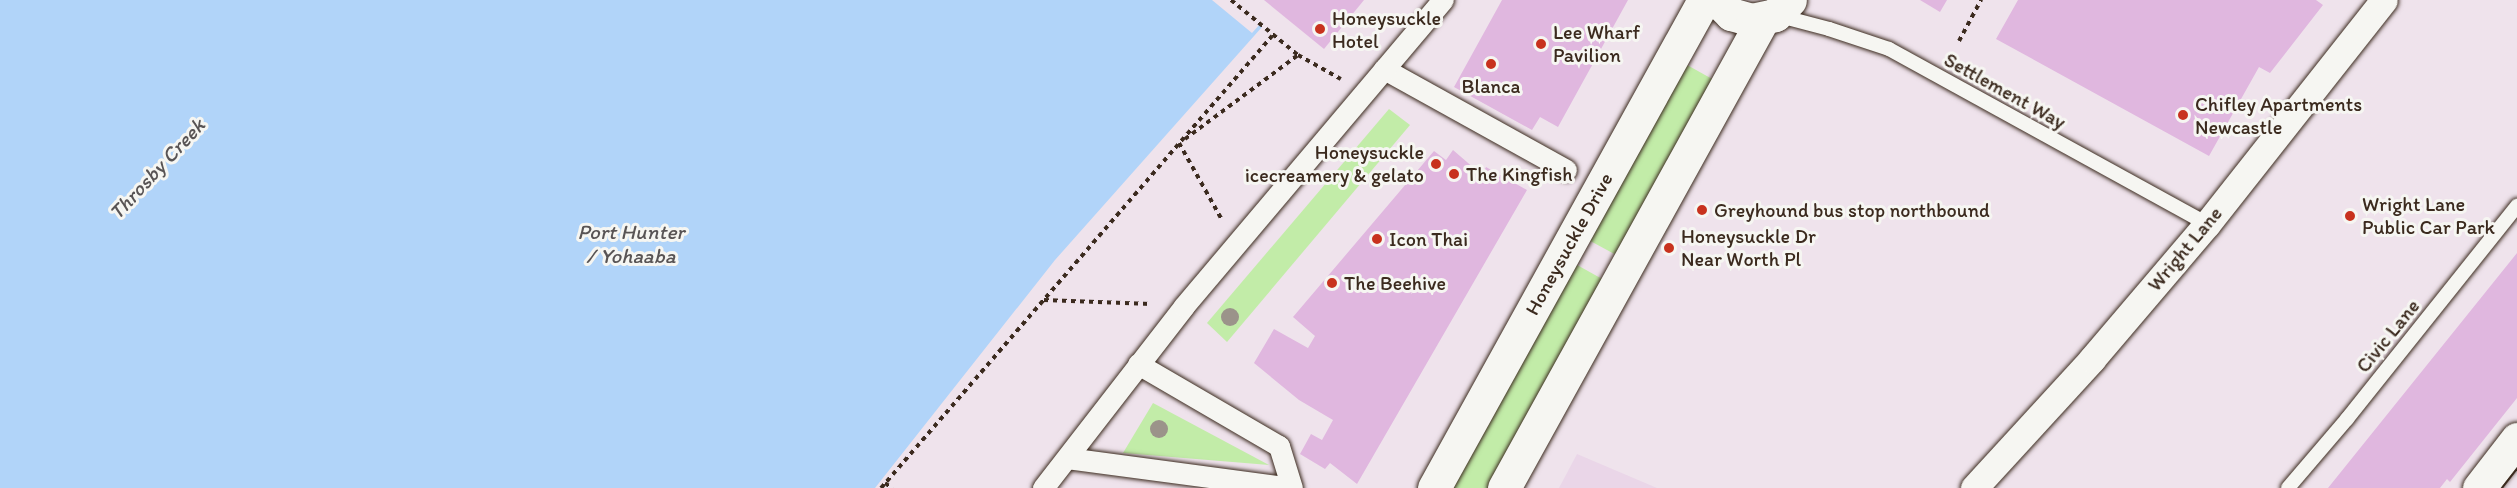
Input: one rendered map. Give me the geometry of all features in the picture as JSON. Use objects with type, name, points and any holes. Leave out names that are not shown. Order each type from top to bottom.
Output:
[{"type":"main road","name":"Honeysuckle Drive","points":[[1434,488],[1704,0]]},
{"type":"main road","points":[[1717,0],[1731,14],[1741,18],[1776,11]]},
{"type":"main road","points":[[1504,488],[1776,11]]},
{"type":"main road","points":[[2479,488],[2517,439]]},
{"type":"street","points":[[1043,488],[1184,306],[1443,0]]},
{"type":"street","name":"Wright Lane","points":[[1974,488],[2092,359],[2207,224],[2384,0]]},
{"type":"street","points":[[1384,69],[1566,170]]},
{"type":"street","points":[[1067,458],[1292,488],[1279,446],[1138,364]]},
{"type":"lane","name":"Settlement Way","points":[[1776,11],[1890,49],[2207,224]]},
{"type":"lane","name":"Civic Lane","points":[[2288,488],[2347,419],[2517,206]]},
{"type":"path","points":[[1231,0],[1272,36],[1298,55],[1366,92]]},
{"type":"path","points":[[1959,41],[1981,0]]},
{"type":"path","points":[[881,488],[1272,36]]},
{"type":"path","points":[[1178,144],[1298,55]]},
{"type":"path","points":[[1178,144],[1236,245]]},
{"type":"path","points":[[1043,300],[1184,306]]},
{"type":"path","points":[[885,483],[892,488]]},
{"type":"shaded area","points":[[1577,454],[1657,488],[1559,488]]},
{"type":"green space","points":[[1680,61],[1714,80],[1618,256],[1583,237]]},
{"type":"green space","points":[[1389,109],[1410,125],[1227,342],[1207,323]]},
{"type":"green space","points":[[1570,261],[1604,280],[1488,488],[1443,488]]},
{"type":"green space","points":[[1153,403],[1269,465],[1123,453]]},
{"type":"water","name":"Port Hunter / Yohaaba","points":[[0,0],[1248,0],[1241,9],[1262,27],[1055,260],[875,488],[0,488]]},
{"type":"pier","points":[[1212,0],[1251,0],[1244,9],[1261,23],[1252,33]]},
{"type":"building","name":"Honeysuckle Hotel","points":[[1264,0],[1364,0],[1324,49]]},
{"type":"building","name":"Lee Wharf Pavilion","points":[[1502,0],[1628,0],[1558,127],[1540,117],[1532,130],[1454,87]]},
{"type":"building","points":[[1920,0],[1947,0],[1940,12]]},
{"type":"building","name":"Chifley Apartments Newcastle","points":[[2018,0],[2316,0],[2323,5],[2270,73],[2259,67],[2209,156],[1996,39]]},
{"type":"building","points":[[1453,150],[1482,175],[1486,167],[1527,190],[1357,484],[1330,463],[1325,469],[1300,454],[1311,434],[1322,440],[1333,420],[1299,400],[1254,363],[1274,329],[1308,348],[1315,336],[1293,317],[1434,151],[1446,160]]},
{"type":"building","points":[[2517,253],[2517,398],[2450,482],[2447,479],[2440,488],[2328,488]]},
{"type":"tram line","points":[[2502,488],[2517,469]]},
{"type":"place","name":"Honeysuckle Hotel","points":[[1320,29]]},
{"type":"place","name":"Lee Wharf Pavilion","points":[[1541,44]]},
{"type":"place","name":"Blanca","points":[[1491,64]]},
{"type":"place","name":"Chifley Apartments Newcastle","points":[[2183,115]]},
{"type":"place","name":"Honeysuckle icecreamery & gelato","points":[[1436,164]]},
{"type":"place","name":"The Kingfish","points":[[1454,174]]},
{"type":"place","name":"Greyhound bus stop northbound","points":[[1702,210]]},
{"type":"place","name":"Wright Lane Public Car Park","points":[[2350,216]]},
{"type":"place","name":"Icon Thai","points":[[1377,239]]},
{"type":"place","name":"Honeysuckle Dr Near Worth Pl","points":[[1669,248]]},
{"type":"place","name":"The Beehive","points":[[1332,283]]},
{"type":"water label","name":"Throsby Creek","points":[[157,169]]}]
